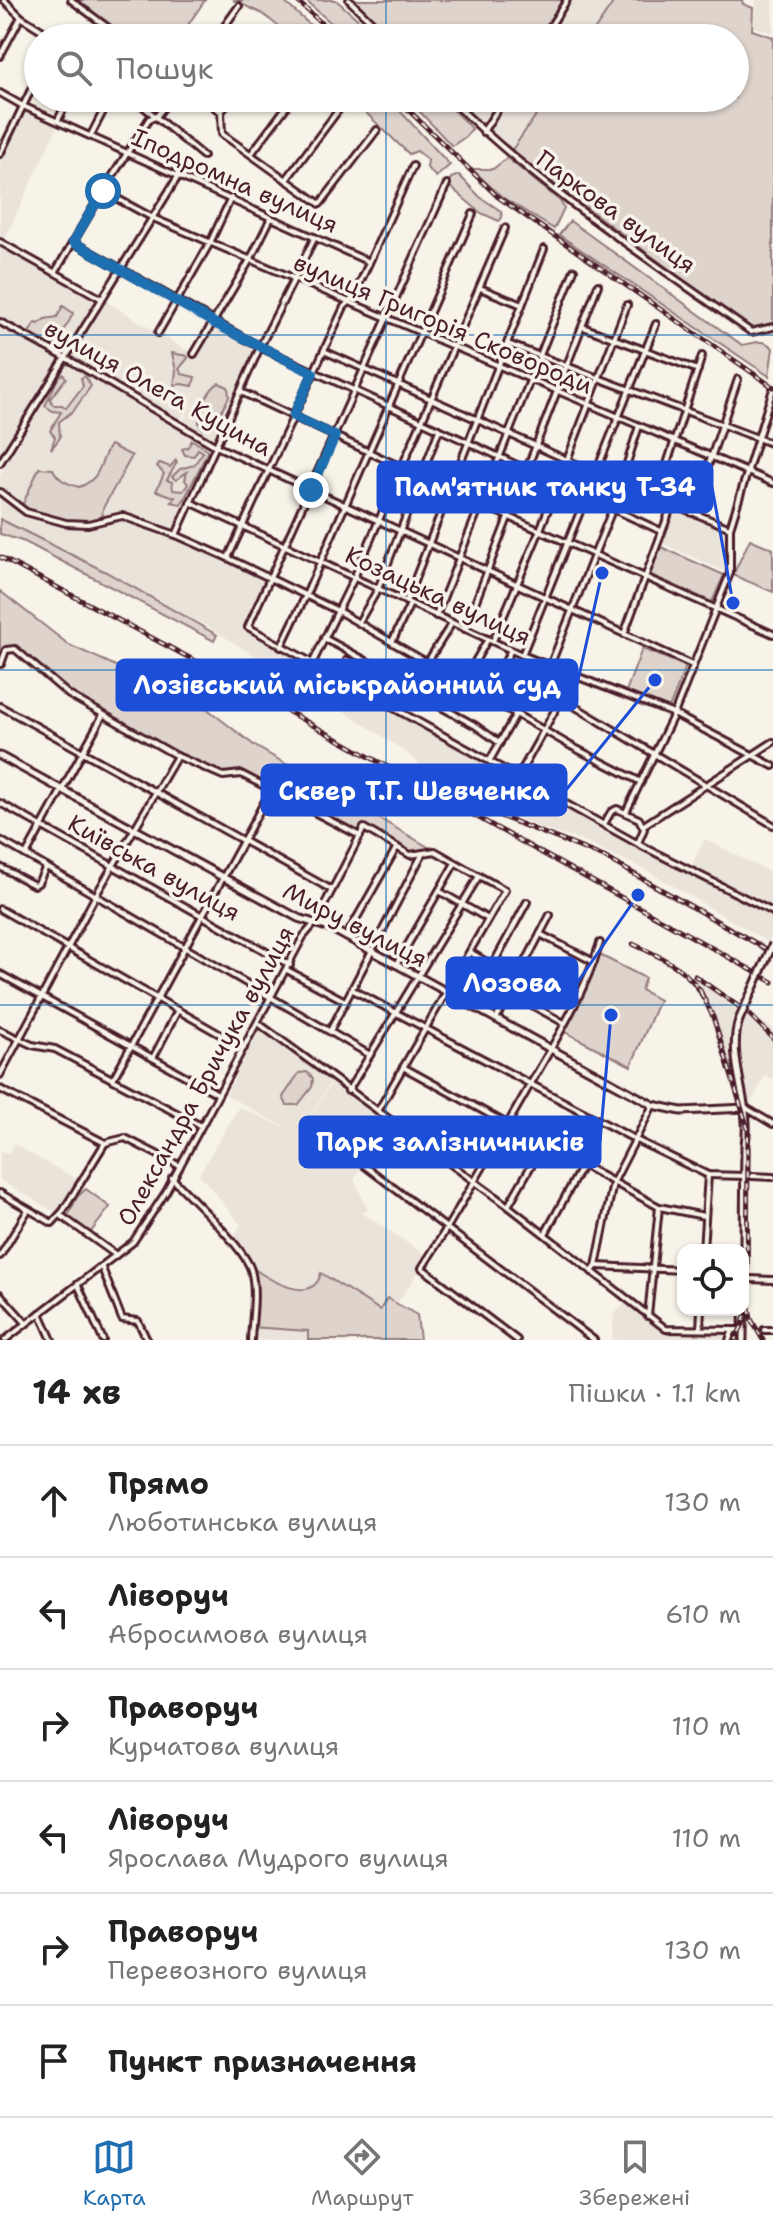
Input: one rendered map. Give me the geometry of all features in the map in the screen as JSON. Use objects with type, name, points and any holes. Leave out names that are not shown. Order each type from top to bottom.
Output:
[{"type":"main road","name":"Миру вулиця","points":[[0,756],[298,918],[346,937],[653,1105],[681,1111],[746,1108]]},
{"type":"main road","points":[[743,1336],[748,1129],[734,1048],[739,1020],[773,944]]},
{"type":"street","points":[[4,0],[32,24]]},
{"type":"street","points":[[71,0],[103,24]]},
{"type":"street","points":[[349,0],[374,24]]},
{"type":"street","points":[[552,24],[567,0]]},
{"type":"street","points":[[226,24],[239,6]]},
{"type":"street","points":[[0,56],[21,17]]},
{"type":"street","name":"Іподромна вулиця","points":[[0,93],[23,106]]},
{"type":"street","points":[[0,154],[23,106]]},
{"type":"street","name":"Іподромна вулиця","points":[[38,112],[369,262]]},
{"type":"street","points":[[58,120],[62,112]]},
{"type":"street","points":[[91,135],[103,112]]},
{"type":"street","points":[[150,112],[203,156]]},
{"type":"street","points":[[56,271],[149,119],[160,112]]},
{"type":"street","points":[[221,112],[222,134],[320,204],[377,130]]},
{"type":"street","points":[[251,154],[282,112]]},
{"type":"street","points":[[286,180],[337,112]]},
{"type":"street","name":"Паркова вулиця","points":[[463,112],[569,202],[751,332],[773,327]]},
{"type":"street","points":[[483,132],[496,112]]},
{"type":"street","points":[[228,558],[413,166]]},
{"type":"street","points":[[0,463],[179,175]]},
{"type":"street","points":[[447,184],[248,627],[638,843],[773,912]]},
{"type":"street","name":"вулиця Григорія Сковороди","points":[[103,191],[153,218],[210,243],[773,483]]},
{"type":"street","points":[[158,333],[210,243],[231,198]]},
{"type":"street","points":[[281,647],[473,214]]},
{"type":"street","points":[[194,354],[250,260],[271,218]]},
{"type":"street","points":[[312,664],[354,578],[505,228]]},
{"type":"street","points":[[176,535],[260,347],[315,237]]},
{"type":"street","points":[[0,242],[102,299]]},
{"type":"street","points":[[73,242],[260,347],[661,531]]},
{"type":"street","points":[[392,642],[544,249]]},
{"type":"street","points":[[436,616],[574,270]]},
{"type":"street","points":[[465,629],[598,285]]},
{"type":"street","points":[[480,288],[522,305]]},
{"type":"street","points":[[462,684],[490,640],[517,586],[627,305]]},
{"type":"street","name":"вулиця Олега Куцина","points":[[0,322],[216,446],[692,665]]},
{"type":"street","points":[[522,655],[656,324]]},
{"type":"street","points":[[583,327],[698,370]]},
{"type":"street","points":[[508,344],[773,444]]},
{"type":"street","points":[[324,351],[477,421],[730,528]]},
{"type":"street","points":[[656,498],[702,356]]},
{"type":"street","points":[[692,513],[738,379]]},
{"type":"street","points":[[626,812],[674,714],[730,573],[730,528],[773,390]]},
{"type":"street","points":[[241,392],[480,504],[773,634]]},
{"type":"street","points":[[490,760],[534,682],[547,665],[572,611],[622,484],[639,426]]},
{"type":"street","points":[[359,622],[378,589],[439,430]]},
{"type":"street","points":[[0,492],[26,512],[66,523],[88,524],[122,516],[228,558],[359,622],[462,684],[641,782]]},
{"type":"street","name":"Козацька вулиця","points":[[190,502],[522,655],[674,714],[773,766]]},
{"type":"street","points":[[624,635],[672,505]]},
{"type":"street","points":[[397,709],[452,623]]},
{"type":"street","points":[[324,638],[500,743]]},
{"type":"street","points":[[0,664],[6,650],[15,649],[69,695],[177,756],[223,776],[241,774],[360,836]]},
{"type":"street","points":[[486,697],[511,650]]},
{"type":"street","points":[[347,660],[404,699]]},
{"type":"street","points":[[518,776],[574,676]]},
{"type":"street","points":[[534,682],[773,825]]},
{"type":"street","points":[[0,706],[332,890]]},
{"type":"street","points":[[26,855],[103,715]]},
{"type":"street","points":[[638,843],[644,825],[773,742]]},
{"type":"street","points":[[0,1075],[96,895],[177,756]]},
{"type":"street","points":[[113,1079],[272,788]]},
{"type":"street","name":"Київська вулиця","points":[[0,803],[346,1001]]},
{"type":"street","points":[[604,824],[612,811],[618,809],[639,819],[644,825]]},
{"type":"street","name":"Олександра Бричука вулиця","points":[[5,1340],[133,1242],[180,1166],[364,828],[397,847]]},
{"type":"street","points":[[0,840],[370,1055]]},
{"type":"street","points":[[346,937],[397,847],[410,855],[435,851],[505,890],[378,1111]]},
{"type":"street","points":[[330,1031],[423,853]]},
{"type":"street","points":[[396,965],[455,863]]},
{"type":"street","points":[[0,867],[34,885],[46,867]]},
{"type":"street","points":[[348,1091],[479,876]]},
{"type":"street","points":[[439,891],[488,919]]},
{"type":"street","points":[[471,1005],[527,902]]},
{"type":"street","points":[[0,909],[244,1048]]},
{"type":"street","points":[[496,1019],[550,915]]},
{"type":"street","points":[[540,934],[594,962]]},
{"type":"street","points":[[517,1340],[422,1268],[475,1183],[551,1049],[594,962],[600,943]]},
{"type":"street","points":[[469,952],[516,980]]},
{"type":"street","points":[[524,965],[578,994]]},
{"type":"street","points":[[0,974],[218,1094]]},
{"type":"street","points":[[353,990],[708,1175],[773,1177]]},
{"type":"street","points":[[509,992],[564,1023]]},
{"type":"street","points":[[153,1058],[178,1010]]},
{"type":"street","points":[[258,1023],[508,1206],[666,1329],[741,1330],[743,1336]]},
{"type":"street","points":[[0,1030],[19,1040],[52,1048],[201,1126]]},
{"type":"street","points":[[403,1067],[659,1207],[704,1216]]},
{"type":"street","points":[[0,1089],[105,1143],[125,1138],[180,1166]]},
{"type":"street","points":[[592,1272],[596,1266],[613,1183],[653,1105]]},
{"type":"street","points":[[746,1108],[773,1124]]},
{"type":"street","points":[[0,1193],[52,1223],[105,1143]]},
{"type":"street","points":[[508,1206],[539,1152]]},
{"type":"street","points":[[365,1166],[594,1340]]},
{"type":"street","points":[[545,1235],[582,1166]]},
{"type":"street","points":[[703,1244],[708,1175]]},
{"type":"street","points":[[172,1178],[250,1266],[253,1282],[251,1340]]},
{"type":"street","points":[[648,1316],[659,1207]]},
{"type":"street","points":[[0,1256],[28,1210]]},
{"type":"street","points":[[60,1215],[117,1256]]},
{"type":"street","points":[[596,1266],[677,1270]]},
{"type":"street","points":[[102,1268],[122,1319],[139,1322],[147,1340]]},
{"type":"street","points":[[749,1279],[773,1280]]},
{"type":"street","points":[[78,1285],[103,1340]]},
{"type":"street","points":[[0,1294],[26,1323]]},
{"type":"street","points":[[40,1313],[52,1340]]},
{"type":"street","points":[[700,1329],[701,1316]]},
{"type":"street","points":[[729,1340],[733,1330]]},
{"type":"street","points":[[764,1330],[773,1330]]},
{"type":"shaded area","points":[[71,0],[205,0],[189,24],[103,24]]},
{"type":"shaded area","points":[[233,0],[282,0],[309,24],[276,24],[263,14]]},
{"type":"shaded area","points":[[305,0],[336,0],[363,24],[332,24]]},
{"type":"shaded area","points":[[349,0],[565,0],[549,24],[374,24]]},
{"type":"shaded area","points":[[567,0],[620,0],[603,24],[552,24]]},
{"type":"shaded area","points":[[615,0],[742,0],[743,4],[753,8],[752,30],[773,37],[773,323],[751,330],[512,150],[538,112],[749,112],[749,24],[599,24]]},
{"type":"shaded area","points":[[756,0],[773,0],[773,33],[753,26]]},
{"type":"shaded area","points":[[23,106],[24,112],[38,112],[60,121],[3,243],[56,271],[193,354],[214,324],[258,348],[216,441],[182,425],[195,391],[178,425],[66,358],[0,461],[0,154]]},
{"type":"shaded area","points":[[365,112],[401,112],[450,165],[436,177],[427,168],[428,160],[417,151],[409,154]]},
{"type":"shaded area","points":[[420,112],[455,112],[472,129],[452,146]]},
{"type":"shaded area","points":[[465,112],[541,112],[510,155]]},
{"type":"shaded area","points":[[507,158],[560,201],[564,208],[554,229],[502,197],[472,169],[493,169]]},
{"type":"shaded area","points":[[459,175],[480,197],[501,211],[499,221],[481,213],[448,185],[451,178]]},
{"type":"shaded area","points":[[570,221],[742,345],[762,342],[773,348],[769,376],[559,235]]},
{"type":"shaded area","points":[[63,306],[73,313],[54,347],[29,333],[35,323],[57,317]]},
{"type":"shaded area","points":[[172,353],[187,356],[179,369],[182,374],[195,377],[193,386],[174,385],[176,371]]},
{"type":"shaded area","points":[[67,364],[212,447],[175,532],[124,515],[176,535],[271,579],[249,627],[689,870],[705,839],[773,874],[773,933],[768,942],[644,869],[582,841],[481,803],[440,781],[406,752],[205,625],[81,564],[0,518],[0,492],[27,511],[0,488],[0,474]]},
{"type":"shaded area","points":[[63,374],[66,378],[50,399],[53,405],[66,408],[83,386],[81,378],[85,376],[91,386],[74,410],[59,422],[60,438],[51,449],[55,437],[50,431],[61,412],[45,406],[59,376]]},
{"type":"shaded area","points":[[219,383],[228,387],[229,397],[213,427],[203,429],[199,424],[202,407],[211,390]]},
{"type":"shaded area","points":[[192,440],[207,449],[207,453],[181,504],[171,502],[175,497],[156,491],[164,474],[157,466],[160,463],[170,467],[176,460],[167,480],[172,482],[173,490],[183,491],[188,484],[185,480],[187,472],[176,480],[172,477],[180,469],[194,465],[203,452],[198,449],[194,456],[185,455],[182,449],[188,447]]},
{"type":"shaded area","points":[[110,445],[132,456],[103,508],[102,518],[83,522],[61,521],[22,506],[39,468],[53,469],[64,481],[79,487],[96,475]]},
{"type":"shaded area","points":[[676,509],[726,531],[724,571],[661,543]]},
{"type":"shaded area","points":[[0,519],[106,572],[217,635],[214,641],[25,542],[0,534]]},
{"type":"shaded area","points":[[750,539],[773,549],[773,592],[733,575]]},
{"type":"shaded area","points":[[661,547],[724,575],[712,602],[649,574]]},
{"type":"shaded area","points":[[0,591],[69,645],[201,704],[255,746],[435,851],[410,855],[365,828],[360,836],[241,774],[223,776],[177,756],[70,695],[15,650],[6,650],[0,662]]},
{"type":"shaded area","points":[[642,649],[686,666],[668,711],[625,694]]},
{"type":"shaded area","points":[[600,955],[645,978],[641,990],[659,1000],[631,1066],[563,1031]]},
{"type":"shaded area","points":[[698,980],[738,1011],[731,1029],[729,1048],[743,1103],[709,1001]]},
{"type":"shaded area","points":[[747,1014],[773,1028],[773,1079],[765,1075],[748,1109],[740,1042]]},
{"type":"shaded area","points":[[259,1028],[330,1083],[299,1135],[332,1082],[389,1121],[354,1179],[368,1210],[362,1213],[429,1257],[398,1302],[387,1298],[380,1310],[322,1273],[313,1288],[285,1286],[250,1266],[231,1241],[241,1225],[199,1174],[239,1107],[290,1130],[226,1095]]},
{"type":"shaded area","points":[[307,1072],[313,1078],[312,1087],[298,1105],[287,1105],[283,1097],[299,1073]]},
{"type":"shaded area","points":[[14,1144],[81,1182],[60,1215],[0,1180],[0,1152],[9,1153]]},
{"type":"shaded area","points":[[86,1189],[110,1207],[90,1233],[68,1216],[77,1197]]},
{"type":"shaded area","points":[[250,1266],[278,1283],[300,1289],[316,1283],[321,1273],[380,1310],[387,1298],[417,1315],[420,1340],[308,1340],[308,1331],[251,1327],[253,1282]]},
{"type":"shaded area","points":[[625,1303],[666,1331],[728,1331],[725,1340],[612,1340],[614,1314]]},
{"type":"shaded area","points":[[251,1327],[308,1331],[308,1340],[251,1340]]},
{"type":"railway","points":[[296,0],[323,24]]},
{"type":"railway","points":[[410,112],[498,197],[773,387]]},
{"type":"railway","points":[[0,557],[246,688],[773,982]]},
{"type":"railway","points":[[480,808],[604,857],[773,953]]},
{"type":"railway","points":[[633,944],[683,972],[704,999]]},
{"type":"railway","points":[[695,976],[748,1013],[773,1038]]},
{"type":"railway","points":[[699,988],[713,1017],[748,1129],[747,1306],[735,1340]]},
{"type":"railway","points":[[749,1308],[751,1319],[763,1340]]},
{"type":"place","name":"Лозівський міськрайонний суд","points":[[602,573]]},
{"type":"place","name":"Пам'ятник танку Т-34","points":[[733,603]]},
{"type":"place","name":"Сквер Т.Г. Шевченка","points":[[655,680]]},
{"type":"place","name":"Лозова","points":[[638,895]]},
{"type":"place","name":"Парк залізничників","points":[[611,1015]]},
{"type":"route","points":[[103,191],[73,242],[214,323],[313,373],[293,416],[335,436],[311,490]]}]
